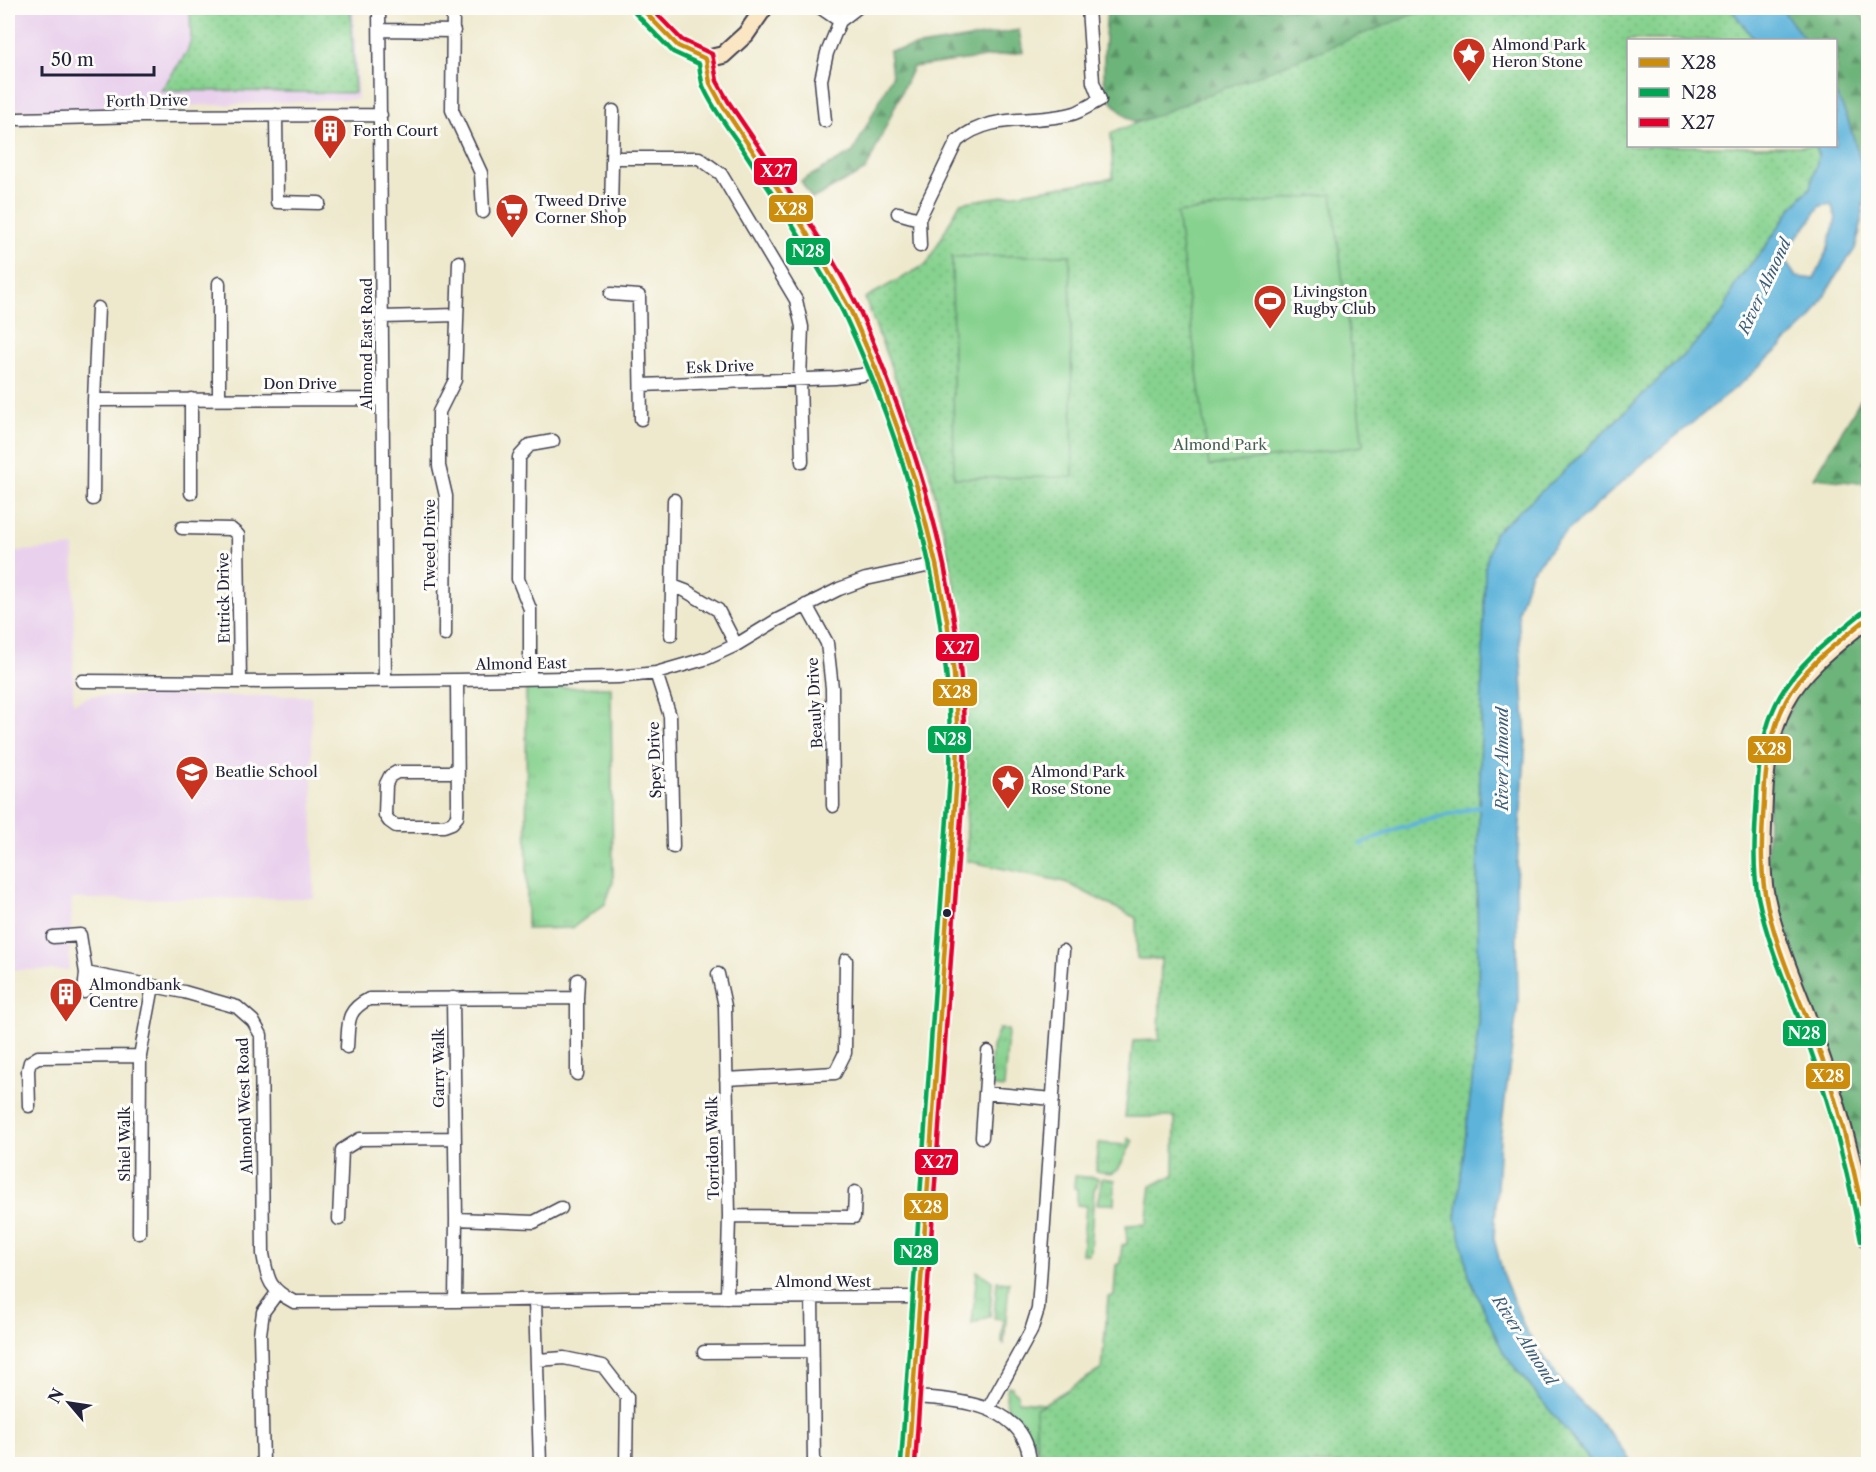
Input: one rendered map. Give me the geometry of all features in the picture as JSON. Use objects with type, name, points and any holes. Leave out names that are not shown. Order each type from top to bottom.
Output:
[{"type":"street","name":"Almond East Road","points":[[379,8],[385,681]]},
{"type":"street","points":[[453,8],[452,110],[481,173],[483,212]]},
{"type":"street","points":[[641,8],[678,46],[706,59],[723,55],[746,34],[764,8]]},
{"type":"street","points":[[821,8],[840,21]]},
{"type":"street","points":[[825,121],[821,80],[827,53],[840,21],[857,8]]},
{"type":"street","points":[[920,246],[919,219],[957,141],[966,133],[981,126],[1076,112],[1100,100],[1093,82],[1088,8]]},
{"type":"street","points":[[380,30],[454,31]]},
{"type":"street","points":[[706,59],[710,83],[722,105],[805,230],[850,309],[876,369],[917,487],[947,620],[954,674],[957,757],[908,1464]]},
{"type":"street","points":[[611,214],[613,111]]},
{"type":"street","points":[[276,115],[277,202],[319,202]]},
{"type":"street","name":"Forth Drive","points":[[19,119],[381,115]]},
{"type":"street","points":[[612,158],[699,158],[721,174],[796,300],[802,327],[800,379],[802,462]]},
{"type":"street","points":[[898,213],[919,219]]},
{"type":"street","name":"Tweed Drive","points":[[445,635],[446,496],[439,466],[439,412],[455,380],[459,262]]},
{"type":"street","points":[[219,283],[219,399]]},
{"type":"street","points":[[611,294],[639,296],[641,419]]},
{"type":"street","points":[[93,499],[98,308]]},
{"type":"street","points":[[382,316],[457,315]]},
{"type":"street","name":"Esk Drive","points":[[641,385],[862,375],[876,369]]},
{"type":"street","points":[[191,399],[191,493]]},
{"type":"street","name":"Don Drive","points":[[94,400],[382,399]]},
{"type":"street","points":[[530,678],[530,609],[518,579],[519,458],[530,445],[553,441]]},
{"type":"street","points":[[671,635],[674,501]]},
{"type":"street","name":"Ettrick Drive","points":[[182,528],[231,529],[237,535],[240,682]]},
{"type":"street","name":"Almond East","points":[[82,681],[385,681],[618,677],[657,674],[708,658],[736,645],[806,604],[839,589],[866,579],[936,564]]},
{"type":"street","points":[[673,586],[694,595],[718,610],[736,645]]},
{"type":"street","name":"Beauly Drive","points":[[806,604],[827,643],[832,688],[833,806]]},
{"type":"street","points":[[1869,618],[1818,662],[1796,686],[1779,715],[1768,758],[1762,858],[1767,905],[1834,1095],[1860,1188],[1869,1240]]},
{"type":"street","name":"Spey Drive","points":[[657,674],[670,716],[673,847]]},
{"type":"street","points":[[458,680],[458,771],[457,817],[452,823],[444,826],[396,826],[385,815],[386,784],[390,776],[397,772],[458,771]]},
{"type":"street","points":[[53,937],[80,935],[86,973],[84,992]]},
{"type":"street","points":[[988,1409],[1026,1340],[1038,1309],[1063,951]]},
{"type":"street","name":"Torridon Walk","points":[[726,1079],[835,1073],[845,1053],[846,960]]},
{"type":"street","name":"Almond West Road","points":[[86,973],[153,986],[237,1007],[253,1021],[261,1035],[263,1254],[267,1277],[277,1293]]},
{"type":"street","name":"Torridon Walk","points":[[718,974],[725,1006],[729,1216],[727,1298]]},
{"type":"street","points":[[577,1074],[578,980]]},
{"type":"street","name":"Shiel Walk","points":[[140,1233],[140,1056],[153,986]]},
{"type":"street","points":[[347,1047],[349,1017],[357,1005],[369,999],[577,998]]},
{"type":"street","name":"Garry Walk","points":[[453,999],[455,1301]]},
{"type":"street","points":[[982,1137],[988,1052]]},
{"type":"street","points":[[29,1106],[28,1070],[30,1062],[38,1057],[140,1056]]},
{"type":"street","points":[[985,1093],[1053,1099]]},
{"type":"street","points":[[339,1219],[342,1150],[360,1139],[454,1138]]},
{"type":"street","name":"Torridon Walk","points":[[729,1216],[854,1217],[855,1192]]},
{"type":"street","points":[[456,1219],[534,1222],[561,1208]]},
{"type":"street","points":[[263,1464],[260,1334],[263,1312],[277,1293],[294,1302],[727,1298]]},
{"type":"street","points":[[812,1297],[814,1464]]},
{"type":"street","name":"Almond West","points":[[727,1298],[920,1297]]},
{"type":"street","points":[[535,1300],[540,1464]]},
{"type":"street","points":[[704,1352],[812,1351]]},
{"type":"street","points":[[538,1360],[564,1358],[603,1366],[627,1397],[626,1464]]},
{"type":"street","points":[[913,1396],[965,1402],[1007,1418],[1021,1434],[1030,1457],[1030,1464]]},
{"type":"shaded area","points":[[8,8],[354,8],[358,99],[142,108],[8,110]]},
{"type":"shaded area","name":"Beatlie School","points":[[74,547],[73,704],[90,696],[311,696],[314,898],[72,899],[69,970],[8,970],[8,552]]},
{"type":"green space","points":[[190,8],[351,8],[355,93],[161,90],[187,52],[191,39]]},
{"type":"green space","points":[[1107,8],[1436,8],[1200,104],[1134,122],[1114,104],[1106,88],[1104,53]]},
{"type":"green space","name":"Almond Park","points":[[1429,8],[1730,8],[1754,39],[1627,39],[1627,147],[1816,147],[1819,155],[1810,188],[1791,209],[1766,246],[1736,282],[1724,310],[1701,338],[1560,475],[1495,533],[1485,567],[1477,892],[1479,1022],[1456,1218],[1572,1438],[1593,1464],[1038,1464],[1035,1409],[1102,1369],[1108,1298],[1114,1295],[1116,1265],[1120,1263],[1122,1245],[1127,1244],[1126,1225],[1146,1224],[1151,1186],[1174,1175],[1175,1117],[1125,1117],[1133,1041],[1159,1040],[1161,959],[1137,959],[1136,918],[1065,882],[967,861],[965,686],[960,618],[950,559],[928,465],[865,298],[927,264],[960,203],[1113,178],[1111,133]]},
{"type":"green space","points":[[1775,8],[1858,8],[1868,26],[1868,182],[1847,117],[1837,96],[1837,39],[1802,39]]},
{"type":"green space","points":[[1019,30],[1023,52],[913,67],[866,170],[812,199],[801,181],[853,152],[892,76],[889,51]]},
{"type":"green space","name":"Livingston Rugby Club","points":[[1332,194],[1363,446],[1209,466],[1177,213]]},
{"type":"green space","points":[[1070,255],[1073,477],[954,478],[952,257]]},
{"type":"green space","points":[[1868,387],[1868,457],[1862,463],[1868,463],[1868,484],[1814,478]]},
{"type":"green space","points":[[1868,618],[1868,1240],[1860,1188],[1767,905],[1768,758],[1805,675]]},
{"type":"green space","points":[[611,687],[613,882],[605,904],[572,928],[527,929],[526,688]]},
{"type":"green space","points":[[999,1029],[1008,1030],[1004,1088],[990,1086],[992,1047]]},
{"type":"green space","points":[[1128,1138],[1133,1141],[1118,1170],[1111,1174],[1096,1171],[1098,1143],[1127,1145]]},
{"type":"green space","points":[[1075,1176],[1098,1178],[1094,1189],[1088,1254],[1082,1254],[1086,1206],[1077,1205],[1077,1189],[1074,1188]]},
{"type":"green space","points":[[1102,1178],[1115,1180],[1114,1204],[1097,1204]]},
{"type":"green space","points":[[977,1271],[992,1281],[990,1316],[972,1324]]},
{"type":"green space","points":[[997,1281],[1009,1282],[1004,1344],[1002,1343],[1003,1319],[994,1318]]},
{"type":"green space","points":[[1008,1386],[1018,1394],[1018,1401],[1058,1404],[1038,1464],[1036,1447],[1031,1437],[1014,1418],[1007,1405]]},
{"type":"water","points":[[1730,8],[1781,8],[1804,39],[1754,39]]},
{"type":"water","name":"River Almond","points":[[1837,96],[1847,117],[1866,179],[1860,231],[1855,249],[1811,319],[1744,381],[1650,457],[1562,536],[1531,572],[1518,611],[1526,741],[1516,880],[1518,1002],[1500,1138],[1494,1239],[1504,1278],[1526,1331],[1562,1383],[1613,1436],[1633,1464],[1593,1464],[1504,1354],[1470,1279],[1456,1218],[1479,1022],[1477,892],[1485,567],[1494,533],[1560,475],[1701,338],[1724,310],[1736,282],[1766,246],[1791,209],[1810,188],[1819,155],[1816,147],[1837,147]],"holes":[[[1831,204],[1836,218],[1827,251],[1814,279],[1796,277],[1782,256],[1820,206]]]},
{"type":"waterway","name":"River Almond","points":[[1361,844],[1396,829],[1484,805]]},
{"type":"transit line","name":"X28","points":[[641,8],[678,46],[706,59],[710,83],[722,105],[805,230],[850,309],[876,369],[917,487],[947,620],[954,674],[958,738],[957,776],[908,1464]]},
{"type":"transit line","name":"X27","points":[[651,8],[682,40],[712,54],[717,81],[728,101],[812,227],[857,305],[879,356],[913,452],[939,542],[949,588],[961,682],[964,776],[915,1464]]},
{"type":"transit line","name":"N28","points":[[635,13],[673,52],[699,64],[703,86],[711,102],[792,225],[840,306],[868,368],[908,481],[924,539],[936,598],[945,657],[950,776],[901,1463]]},
{"type":"transit line","name":"N28","points":[[1861,1241],[1842,1155],[1824,1090],[1763,919],[1756,885],[1754,847],[1760,758],[1774,708],[1788,683],[1807,661],[1863,612]]},
{"type":"transit line","name":"X28","points":[[1868,618],[1812,666],[1793,688],[1786,701],[1772,738],[1767,763],[1762,848],[1763,882],[1770,915],[1783,958],[1831,1086],[1849,1151],[1868,1240]]},
{"type":"place","name":"Almond Park Heron Stone","points":[[1469,83]]},
{"type":"place","name":"Forth Court","points":[[330,160]]},
{"type":"place","name":"Tweed Drive Corner Shop","points":[[512,239]]},
{"type":"place","name":"Livingston Rugby Club","points":[[1270,330]]},
{"type":"place","name":"Beatlie School","points":[[192,801]]},
{"type":"place","name":"Almond Park Rose Stone","points":[[1008,810]]},
{"type":"place","name":"Almondbank Centre","points":[[66,1023]]}]
